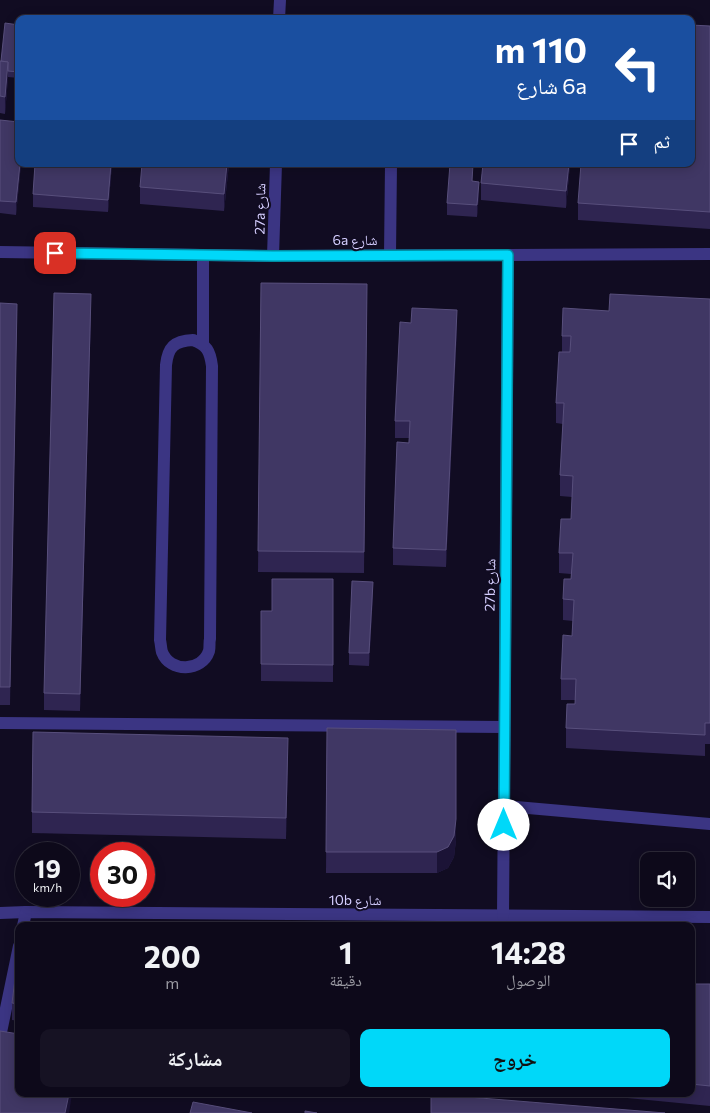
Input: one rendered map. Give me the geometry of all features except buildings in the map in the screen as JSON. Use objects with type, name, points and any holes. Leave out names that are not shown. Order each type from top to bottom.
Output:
[{"type":"street","points":[[279,15],[280,0]]},
{"type":"street","name":"27a شارع","points":[[273,256],[276,167]]},
{"type":"street","points":[[390,255],[391,167]]},
{"type":"street","name":"6a شارع","points":[[0,252],[273,256],[710,254]]},
{"type":"street","points":[[202,255],[202,344],[210,354],[212,366],[210,639],[209,651],[202,661],[192,667],[180,668],[169,662],[162,652],[160,640],[166,365],[167,355],[173,346],[182,340],[193,340],[202,344]]},
{"type":"street","name":"27b شارع","points":[[503,916],[508,255]]},
{"type":"street","points":[[0,723],[504,727]]},
{"type":"street","points":[[504,806],[710,824]]},
{"type":"street","points":[[24,922],[26,912]]},
{"type":"street","name":"10b شارع","points":[[0,913],[710,917]]},
{"type":"street","points":[[4,1035],[15,970]]},
{"type":"route","points":[[55,253],[273,256],[508,255],[504,825]]}]
